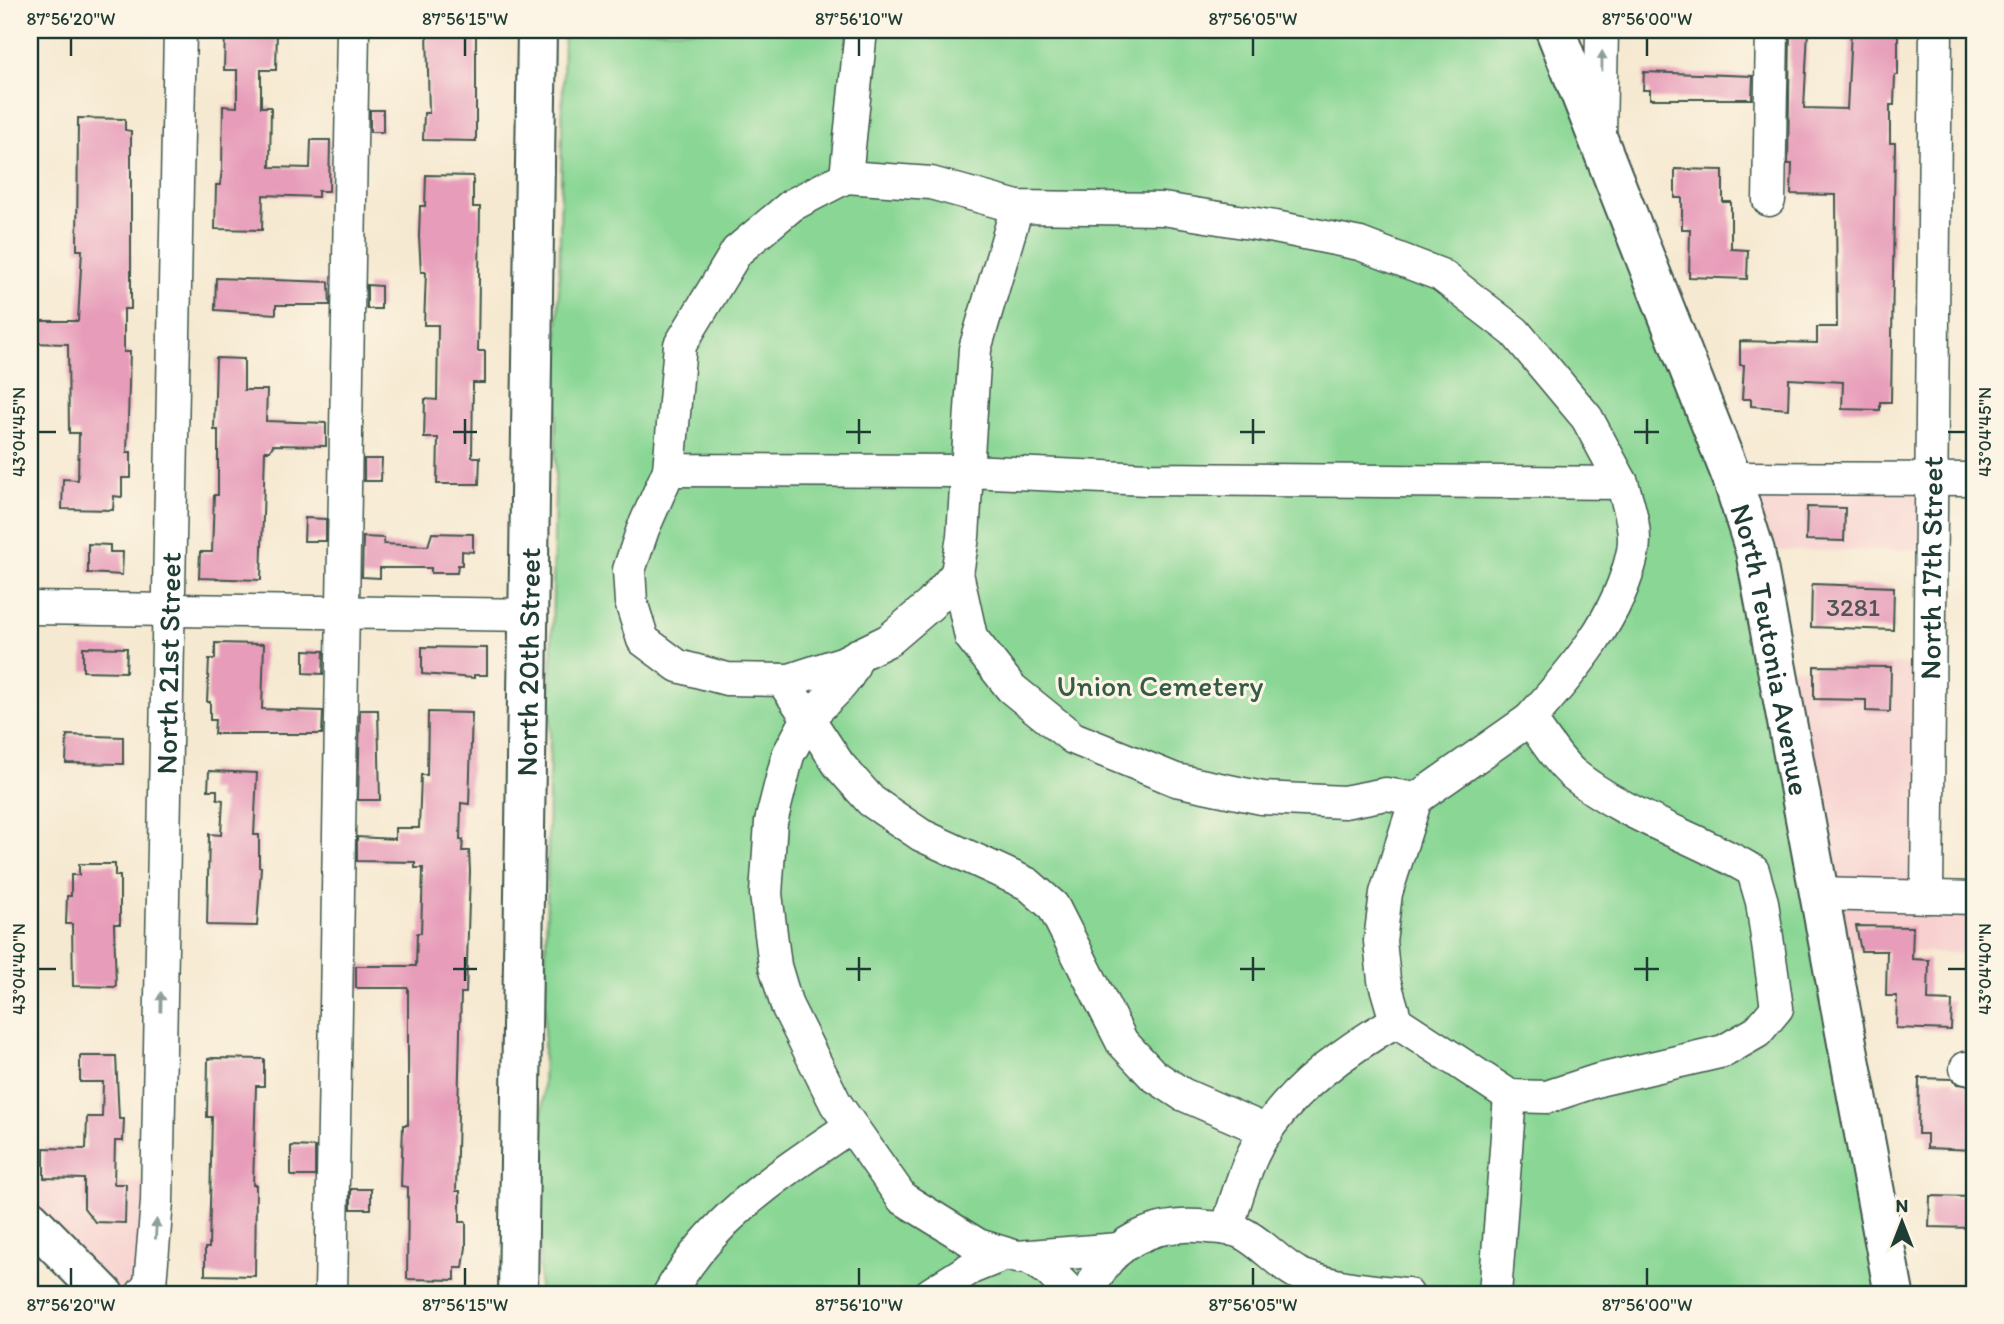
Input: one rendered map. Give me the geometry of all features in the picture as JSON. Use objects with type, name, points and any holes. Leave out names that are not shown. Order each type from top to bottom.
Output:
[{"type":"main road","name":"North 20th Street","points":[[518,1294],[537,30]]},
{"type":"main road","name":"North Teutonia Avenue","points":[[1555,30],[1732,478],[1755,551],[1817,894],[1894,1294]]},
{"type":"main road","points":[[30,1219],[104,1294]]},
{"type":"street","name":"North 21st Street","points":[[142,1294],[150,1283],[157,1202],[171,608],[180,30]]},
{"type":"street","points":[[331,1294],[353,30]]},
{"type":"street","points":[[846,177],[861,30]]},
{"type":"street","points":[[1600,140],[1602,30]]},
{"type":"street","points":[[1769,200],[1772,30]]},
{"type":"street","name":"North 17th Street","points":[[1927,897],[1937,30]]},
{"type":"street","points":[[957,573],[931,604],[889,640],[857,656],[790,680],[727,679],[678,666],[643,640],[631,603],[629,570],[643,528],[669,470],[680,345],[703,302],[737,251],[792,205],[846,177],[931,183],[1017,207],[1163,209],[1360,244],[1441,275],[1515,332],[1587,418],[1622,482],[1632,517],[1633,550],[1621,588],[1603,626],[1565,680],[1530,719],[1416,799],[1386,893],[1380,942],[1384,980],[1396,1021],[1510,1096],[1548,1097],[1599,1080],[1724,1051],[1756,1032],[1777,1008],[1762,902],[1753,871],[1607,797],[1571,773],[1530,719]]},
{"type":"street","points":[[1017,207],[975,349],[963,537],[957,573],[971,637],[1011,688],[1073,738],[1176,780],[1262,798],[1344,802],[1386,794],[1416,799]]},
{"type":"street","points":[[669,470],[967,471],[1148,479],[1622,482]]},
{"type":"street","points":[[1732,478],[1974,479]]},
{"type":"street","points":[[30,608],[528,615]]},
{"type":"street","points":[[857,656],[854,669],[808,718],[788,755],[771,822],[766,894],[775,966],[787,1006],[836,1104],[902,1198],[978,1245],[1017,1255],[1048,1270],[1072,1294]]},
{"type":"street","points":[[782,680],[839,765],[871,801],[921,835],[1028,884],[1053,906],[1122,1042],[1153,1074],[1182,1094],[1267,1131]]},
{"type":"street","points":[[1817,894],[1974,898]]},
{"type":"street","points":[[1227,1229],[1250,1163],[1267,1131],[1306,1085],[1360,1042],[1396,1021]]},
{"type":"street","points":[[1495,1294],[1501,1182],[1510,1096]]},
{"type":"street","points":[[669,1294],[704,1243],[749,1196],[850,1126]]},
{"type":"street","points":[[1088,1294],[1094,1279],[1132,1237],[1159,1228],[1199,1226],[1237,1230],[1300,1274],[1363,1290],[1407,1294]]},
{"type":"street","points":[[930,1294],[971,1268],[1017,1255],[1119,1250]]},
{"type":"shaded area","points":[[1732,478],[1931,478],[1931,550],[1755,551]]},
{"type":"shaded area","points":[[1930,663],[1927,897],[1967,898],[1970,954],[1829,948],[1778,669]]},
{"type":"shaded area","points":[[30,1180],[157,1183],[142,1294],[104,1294],[30,1219]]},
{"type":"green space","name":"Union Cemetery","points":[[564,30],[1555,30],[1732,478],[1894,1294],[539,1294]]},
{"type":"building","points":[[225,30],[277,30],[276,70],[261,70],[261,107],[271,107],[270,167],[310,168],[311,140],[330,140],[329,191],[318,191],[318,197],[263,195],[262,230],[215,229],[216,185],[220,185],[222,169],[223,106],[237,107],[237,70],[224,70]]},
{"type":"building","points":[[427,30],[476,30],[476,141],[423,140],[424,113],[429,113]]},
{"type":"building","points":[[1790,30],[1808,30],[1804,108],[1847,109],[1851,30],[1898,30],[1898,75],[1895,75],[1894,105],[1890,105],[1890,143],[1895,143],[1891,402],[1880,402],[1880,410],[1842,409],[1843,382],[1789,379],[1788,409],[1751,406],[1751,399],[1742,399],[1744,365],[1740,365],[1740,341],[1817,343],[1817,327],[1837,327],[1836,195],[1791,194],[1792,164],[1788,164]]},
{"type":"building","points":[[1644,72],[1753,76],[1752,99],[1650,99],[1650,90],[1643,90]]},
{"type":"building","points":[[370,110],[383,110],[383,132],[370,132]]},
{"type":"building","points":[[78,118],[125,119],[125,130],[131,131],[131,309],[124,309],[124,352],[130,352],[127,452],[131,452],[131,478],[122,478],[122,497],[114,496],[113,510],[62,509],[63,479],[78,480],[79,433],[69,433],[68,344],[30,343],[30,321],[78,321],[82,250],[77,250]]},
{"type":"building","points":[[1675,169],[1723,170],[1723,202],[1731,202],[1731,249],[1748,250],[1747,279],[1689,277],[1690,229],[1682,229],[1682,198],[1675,198]]},
{"type":"building","points":[[426,175],[473,176],[473,207],[480,207],[478,351],[485,351],[485,383],[473,383],[472,457],[480,457],[479,484],[437,484],[438,438],[424,438],[425,399],[437,400],[438,325],[424,325],[426,272],[421,272],[419,237],[420,206],[425,206]]},
{"type":"building","points":[[216,278],[329,282],[330,305],[276,305],[276,314],[215,310]]},
{"type":"building","points":[[367,285],[381,286],[381,309],[367,309]]},
{"type":"building","points":[[216,358],[244,359],[244,390],[267,390],[266,421],[326,423],[326,446],[273,445],[270,451],[265,451],[261,580],[199,578],[200,552],[212,552],[214,495],[218,495],[218,430],[214,430]]},
{"type":"building","points":[[364,459],[382,459],[381,481],[364,481]]},
{"type":"building","points":[[1807,507],[1845,508],[1844,541],[1806,540]]},
{"type":"building","points":[[305,518],[326,519],[326,541],[304,541]]},
{"type":"building","points":[[432,533],[473,534],[473,552],[462,551],[462,565],[458,565],[457,573],[431,573],[431,568],[380,568],[380,578],[362,577],[363,537],[384,538],[384,544],[428,546]]},
{"type":"building","points":[[88,544],[110,545],[110,552],[123,552],[122,575],[88,573]]},
{"type":"building","points":[[1812,584],[1894,587],[1893,630],[1811,627]]},
{"type":"building","points":[[215,643],[264,644],[262,709],[323,711],[322,734],[214,734],[215,720],[210,720],[210,702],[207,702],[209,659],[215,659]]},
{"type":"building","points":[[83,647],[127,648],[126,672],[83,671]]},
{"type":"building","points":[[422,647],[487,648],[487,675],[474,675],[474,678],[422,674]]},
{"type":"building","points":[[304,650],[324,651],[323,674],[304,673]]},
{"type":"building","points":[[1814,666],[1891,667],[1890,712],[1866,711],[1866,700],[1814,699]]},
{"type":"building","points":[[360,710],[378,710],[380,800],[358,800]]},
{"type":"building","points":[[428,712],[472,713],[469,804],[461,803],[460,840],[463,840],[462,851],[469,851],[470,871],[466,993],[461,993],[456,1191],[460,1191],[460,1222],[466,1222],[466,1247],[463,1268],[455,1268],[455,1280],[407,1279],[408,1187],[401,1186],[403,1125],[408,1125],[408,988],[356,988],[356,966],[416,966],[417,933],[421,933],[423,868],[415,868],[415,862],[357,861],[357,837],[395,839],[395,828],[419,828],[421,775],[427,775]]},
{"type":"building","points":[[67,735],[123,737],[123,764],[66,763]]},
{"type":"building","points":[[209,771],[257,773],[254,835],[259,835],[261,867],[257,926],[207,925],[209,834],[221,835],[223,800],[217,799],[217,790],[208,790]]},
{"type":"building","points":[[79,864],[115,864],[115,876],[120,876],[120,924],[114,924],[116,987],[73,986],[72,924],[66,924],[67,896],[71,896],[71,875],[79,875]]},
{"type":"building","points":[[1856,926],[1913,927],[1912,959],[1929,960],[1928,1000],[1952,1001],[1951,1030],[1896,1028],[1897,996],[1886,996],[1887,951],[1861,951]]},
{"type":"building","points":[[80,1056],[116,1056],[119,1119],[124,1119],[123,1141],[115,1141],[114,1184],[126,1184],[125,1223],[95,1222],[84,1208],[84,1179],[44,1178],[44,1148],[86,1149],[87,1117],[102,1117],[103,1082],[80,1082]]},
{"type":"building","points":[[208,1059],[264,1059],[264,1086],[256,1086],[253,1185],[256,1185],[255,1276],[205,1275],[205,1248],[209,1248],[212,1117],[207,1117]]},
{"type":"building","points":[[1919,1078],[1952,1079],[1957,1084],[1974,1086],[1974,1150],[1927,1148],[1927,1134],[1918,1134]]},
{"type":"building","points":[[291,1146],[315,1147],[315,1176],[291,1176]]},
{"type":"building","points":[[351,1189],[371,1189],[371,1209],[351,1209]]},
{"type":"building","points":[[1930,1196],[1974,1197],[1974,1228],[1929,1227]]}]
